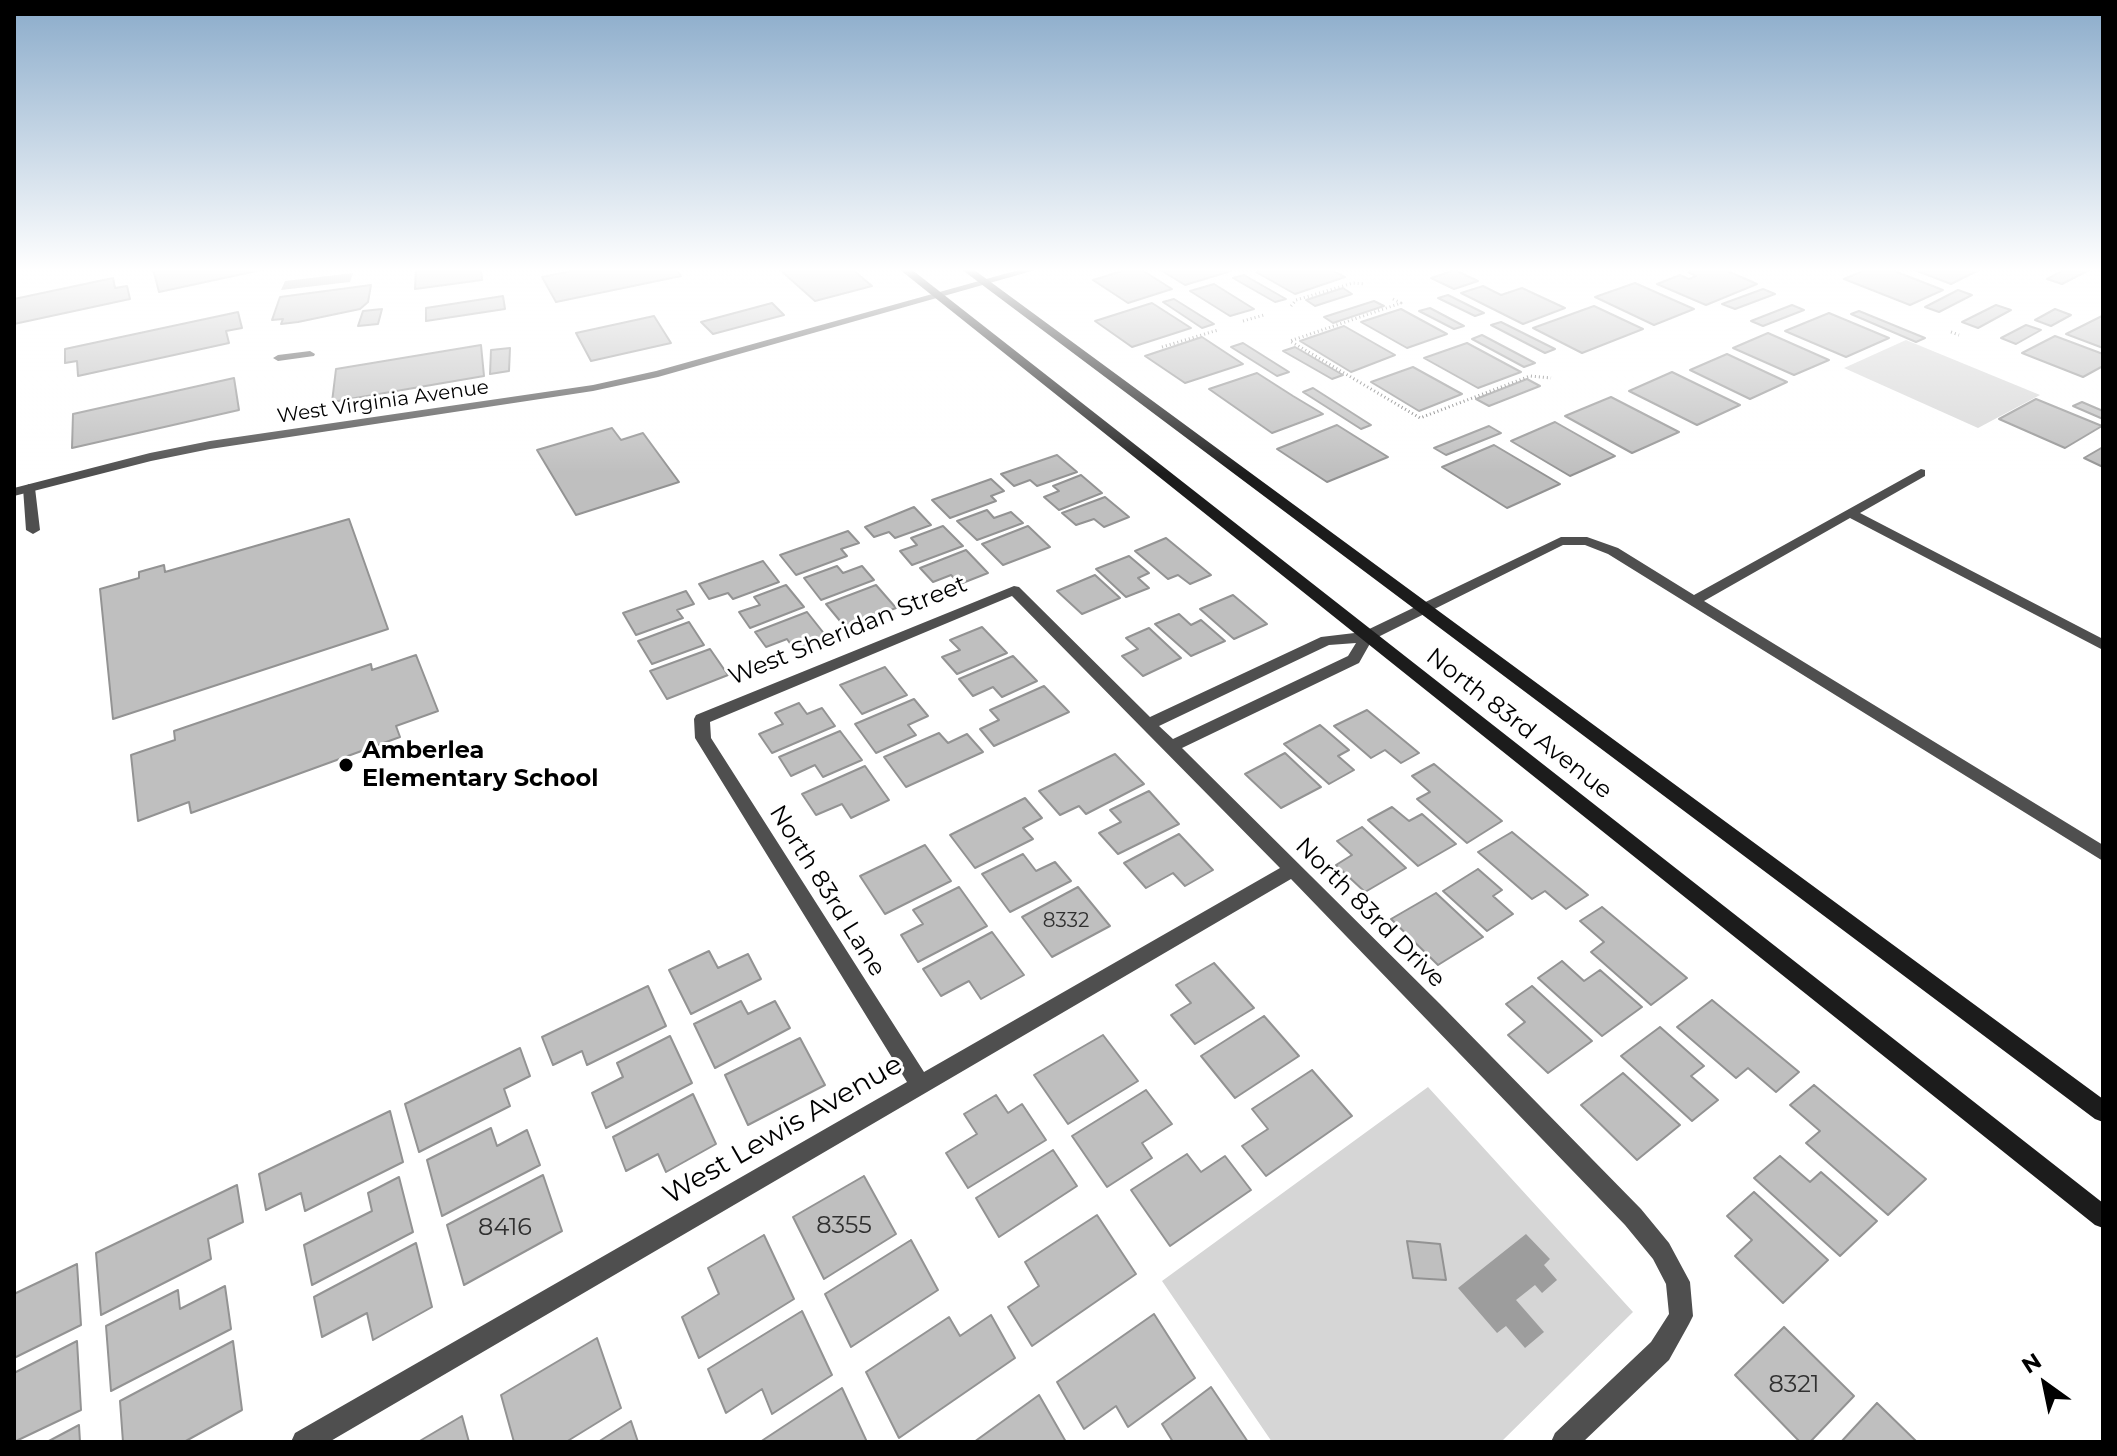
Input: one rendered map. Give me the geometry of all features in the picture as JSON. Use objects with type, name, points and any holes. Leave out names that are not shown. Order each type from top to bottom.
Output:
[{"type":"main road","name":"North 83rd Avenue","points":[[989,337],[2103,1217]]},
{"type":"main road","name":"North 83rd Avenue","points":[[1058,337],[2103,1112]]},
{"type":"street","name":"West Virginia Avenue","points":[[14,492],[210,445],[593,388],[658,374],[791,337]]},
{"type":"street","points":[[278,358],[310,354]]},
{"type":"street","points":[[1693,601],[1921,473]]},
{"type":"street","points":[[29,488],[33,530]]},
{"type":"street","points":[[1850,513],[2103,645]]},
{"type":"street","points":[[1149,724],[1326,640],[1366,637],[1561,541],[1587,541],[1613,551],[2103,854]]},
{"type":"street","name":"West Sheridan Street","points":[[702,719],[1014,590]]},
{"type":"street","name":"North 83rd Drive","points":[[1014,590],[1293,869],[1633,1217],[1661,1251],[1678,1282],[1681,1316],[1660,1351],[1564,1442]]},
{"type":"street","points":[[1172,746],[1354,659],[1366,637]]},
{"type":"street","points":[[1247,677],[1271,699]]},
{"type":"street","name":"North 83rd Lane","points":[[702,719],[703,738],[921,1085]]},
{"type":"street","name":"West Lewis Avenue","points":[[304,1442],[1293,869]]},
{"type":"path","points":[[1162,347],[1195,337]]},
{"type":"path","points":[[1302,337],[1290,341],[1420,418],[1530,376],[1551,378]]},
{"type":"shaded area","points":[[1906,340],[2040,395],[1978,428],[1844,368]]},
{"type":"shaded area","points":[[1428,1087],[1633,1312],[1501,1442],[1272,1442],[1162,1281]]},
{"type":"shaded area","points":[[1526,1234],[1550,1259],[1544,1265],[1557,1280],[1542,1293],[1535,1285],[1516,1300],[1544,1332],[1525,1348],[1506,1326],[1497,1333],[1458,1288]]},
{"type":"building","points":[[121,337],[227,337],[229,343],[78,376],[77,361],[65,363],[65,349]]},
{"type":"building","points":[[578,337],[667,337],[671,343],[591,361]]},
{"type":"building","points":[[1118,337],[1163,337],[1132,347]]},
{"type":"building","points":[[1202,337],[1243,364],[1185,383],[1145,356]]},
{"type":"building","points":[[1312,337],[1363,337],[1395,355],[1351,372],[1300,341]]},
{"type":"building","points":[[1387,337],[1439,337],[1407,348]]},
{"type":"building","points":[[1486,337],[1535,363],[1524,367],[1472,339]]},
{"type":"building","points":[[1514,337],[1531,337],[1555,349],[1545,353]]},
{"type":"building","points":[[1551,337],[1623,337],[1582,353]]},
{"type":"building","points":[[1759,337],[1777,337],[1829,360],[1794,375],[1733,348]]},
{"type":"building","points":[[1799,337],[1889,338],[1846,357]]},
{"type":"building","points":[[1904,337],[1925,338],[1916,342]]},
{"type":"building","points":[[2003,337],[2029,337],[2016,344]]},
{"type":"building","points":[[2058,337],[2103,354],[2103,366],[2083,377],[2022,353]]},
{"type":"building","points":[[2074,337],[2103,337],[2103,348]]},
{"type":"building","points":[[1243,343],[1289,372],[1277,376],[1231,347]]},
{"type":"building","points":[[1467,343],[1521,372],[1478,388],[1424,358]]},
{"type":"building","points":[[481,345],[484,376],[332,402],[336,369]]},
{"type":"building","points":[[1295,347],[1343,375],[1332,379],[1283,351]]},
{"type":"building","points":[[510,348],[509,371],[490,374],[491,350]]},
{"type":"building","points":[[1727,354],[1787,382],[1750,399],[1690,370]]},
{"type":"building","points":[[1413,367],[1462,394],[1419,411],[1371,382]]},
{"type":"building","points":[[1672,372],[1740,405],[1697,425],[1629,391]]},
{"type":"building","points":[[1257,373],[1323,414],[1272,433],[1209,389]]},
{"type":"building","points":[[234,378],[239,410],[72,448],[73,414]]},
{"type":"building","points":[[1527,379],[1540,386],[1489,406],[1476,399]]},
{"type":"building","points":[[1313,388],[1371,425],[1361,429],[1303,392]]},
{"type":"building","points":[[1611,397],[1679,432],[1632,453],[1565,416]]},
{"type":"building","points":[[2036,399],[2102,426],[2065,448],[1999,419]]},
{"type":"building","points":[[2082,402],[2103,411],[2103,419],[2073,406]]},
{"type":"building","points":[[1555,422],[1615,456],[1570,476],[1511,441]]},
{"type":"building","points":[[1337,425],[1388,457],[1327,482],[1277,449]]},
{"type":"building","points":[[1489,426],[1501,433],[1446,455],[1434,448]]},
{"type":"building","points":[[612,428],[621,440],[643,433],[679,482],[576,515],[537,450]]},
{"type":"building","points":[[1494,445],[1560,484],[1507,508],[1442,467]]},
{"type":"building","points":[[2103,447],[2103,467],[2084,458]]},
{"type":"building","points":[[1057,455],[1077,472],[1037,486],[1030,480],[1014,486],[1001,474]]},
{"type":"building","points":[[1081,475],[1102,493],[1059,510],[1044,497],[1059,491],[1053,486]]},
{"type":"building","points":[[991,479],[1004,491],[991,496],[996,501],[950,518],[932,500]]},
{"type":"building","points":[[1105,497],[1129,517],[1104,527],[1094,519],[1076,525],[1062,513]]},
{"type":"building","points":[[914,507],[931,525],[895,538],[889,532],[874,537],[865,527]]},
{"type":"building","points":[[987,510],[994,518],[1011,512],[1023,523],[977,540],[957,521]]},
{"type":"building","points":[[349,519],[388,629],[113,719],[100,589],[139,578],[139,572],[164,565],[165,572]]},
{"type":"building","points":[[943,526],[963,546],[912,565],[900,551],[917,545],[911,538]]},
{"type":"building","points":[[1028,526],[1050,547],[1003,565],[982,544]]},
{"type":"building","points":[[848,531],[859,543],[841,549],[847,556],[796,575],[780,555]]},
{"type":"building","points":[[1166,538],[1211,575],[1190,584],[1178,575],[1168,579],[1135,551]]},
{"type":"building","points":[[966,550],[988,573],[960,584],[951,575],[933,582],[920,568]]},
{"type":"building","points":[[1129,556],[1149,573],[1138,578],[1149,588],[1126,597],[1096,569]]},
{"type":"building","points":[[763,561],[779,582],[733,599],[728,593],[709,599],[699,584]]},
{"type":"building","points":[[837,566],[843,573],[862,566],[874,580],[821,600],[804,578]]},
{"type":"building","points":[[1095,575],[1120,598],[1082,614],[1057,591]]},
{"type":"building","points":[[786,585],[804,607],[750,628],[739,612],[760,605],[754,597]]},
{"type":"building","points":[[876,585],[896,608],[845,627],[826,604]]},
{"type":"building","points":[[686,591],[694,604],[677,610],[683,618],[636,635],[623,613]]},
{"type":"building","points":[[1233,595],[1267,624],[1234,639],[1200,609]]},
{"type":"building","points":[[807,612],[826,636],[794,649],[787,639],[766,647],[755,632]]},
{"type":"building","points":[[1179,614],[1191,625],[1201,620],[1225,641],[1191,656],[1155,624]]},
{"type":"building","points":[[689,622],[704,645],[652,664],[638,641]]},
{"type":"building","points":[[982,627],[1007,653],[957,674],[942,657],[960,650],[950,640]]},
{"type":"building","points":[[1149,628],[1181,658],[1143,676],[1122,656],[1138,649],[1126,638]]},
{"type":"building","points":[[710,649],[728,675],[667,699],[650,671]]},
{"type":"building","points":[[416,655],[438,711],[396,726],[400,737],[191,813],[189,802],[138,821],[131,755],[175,740],[174,731],[371,664],[372,670]]},
{"type":"building","points":[[1013,656],[1037,681],[1002,697],[993,687],[973,696],[959,679]]},
{"type":"building","points":[[885,667],[907,695],[862,714],[840,685]]},
{"type":"building","points":[[1044,686],[1069,712],[994,746],[980,729],[999,720],[990,710]]},
{"type":"building","points":[[914,699],[928,716],[908,725],[916,735],[876,753],[855,724]]},
{"type":"building","points":[[799,703],[807,714],[822,708],[835,726],[772,753],[759,734],[783,724],[775,713]]},
{"type":"building","points":[[1367,710],[1419,753],[1401,763],[1385,750],[1371,758],[1334,726]]},
{"type":"building","points":[[1320,725],[1349,750],[1338,756],[1354,770],[1329,784],[1284,744]]},
{"type":"building","points":[[840,731],[862,760],[823,777],[815,765],[791,776],[779,757]]},
{"type":"building","points":[[939,733],[948,743],[967,734],[983,752],[906,787],[884,757]]},
{"type":"building","points":[[1285,753],[1321,787],[1281,808],[1245,774]]},
{"type":"building","points":[[1115,754],[1144,784],[1086,814],[1079,806],[1060,815],[1039,791]]},
{"type":"building","points":[[1434,764],[1502,821],[1467,843],[1417,799],[1430,792],[1412,776]]},
{"type":"building","points":[[865,766],[889,800],[851,818],[842,804],[816,815],[802,794]]},
{"type":"building","points":[[1149,791],[1179,824],[1118,854],[1099,833],[1121,822],[1110,810]]},
{"type":"building","points":[[1025,798],[1042,818],[1023,828],[1033,839],[975,868],[950,835]]},
{"type":"building","points":[[1392,807],[1409,821],[1422,814],[1456,844],[1418,866],[1368,820]]},
{"type":"building","points":[[1362,827],[1406,868],[1365,892],[1336,865],[1352,855],[1337,841]]},
{"type":"building","points":[[1512,832],[1588,895],[1566,909],[1545,891],[1532,899],[1478,852]]},
{"type":"building","points":[[1179,834],[1213,870],[1185,886],[1173,873],[1146,888],[1124,863]]},
{"type":"building","points":[[925,845],[951,881],[885,914],[860,876]]},
{"type":"building","points":[[1023,854],[1036,871],[1055,862],[1071,881],[1010,912],[982,874]]},
{"type":"building","points":[[1478,869],[1502,890],[1493,896],[1513,914],[1487,931],[1443,891]]},
{"type":"building","points":[[959,887],[987,926],[918,962],[901,935],[923,924],[913,910]]},
{"type":"building","points":[[1078,887],[1110,926],[1052,957],[1022,917]]},
{"type":"building","points":[[1436,893],[1483,937],[1438,965],[1391,919]]},
{"type":"building","points":[[1602,907],[1687,978],[1651,1005],[1591,952],[1604,942],[1580,921]]},
{"type":"building","points":[[992,932],[1024,975],[981,999],[969,981],[941,996],[923,969]]},
{"type":"building","points":[[709,951],[718,968],[748,954],[761,979],[691,1014],[669,970]]},
{"type":"building","points":[[1562,961],[1584,981],[1600,970],[1642,1007],[1602,1036],[1538,978]]},
{"type":"building","points":[[1214,963],[1254,1008],[1195,1044],[1171,1015],[1191,1003],[1176,985]]},
{"type":"building","points":[[648,986],[666,1026],[587,1065],[582,1051],[553,1065],[542,1037]]},
{"type":"building","points":[[1532,986],[1592,1041],[1548,1073],[1508,1035],[1525,1022],[1506,1004]]},
{"type":"building","points":[[1712,1000],[1799,1072],[1776,1092],[1748,1068],[1736,1078],[1677,1027]]},
{"type":"building","points":[[741,1001],[748,1014],[775,1001],[790,1028],[715,1068],[694,1024]]},
{"type":"building","points":[[1264,1016],[1299,1056],[1235,1098],[1201,1056]]},
{"type":"building","points":[[1660,1027],[1704,1066],[1691,1076],[1718,1100],[1692,1121],[1621,1056]]},
{"type":"building","points":[[1103,1035],[1138,1081],[1068,1124],[1034,1075]]},
{"type":"building","points":[[670,1036],[692,1083],[606,1128],[592,1093],[623,1077],[617,1063]]},
{"type":"building","points":[[800,1038],[825,1085],[748,1125],[725,1075]]},
{"type":"building","points":[[520,1048],[530,1076],[504,1089],[510,1106],[419,1152],[405,1104]]},
{"type":"building","points":[[1312,1070],[1352,1116],[1266,1176],[1242,1146],[1268,1129],[1252,1109]]},
{"type":"building","points":[[1623,1073],[1680,1125],[1637,1160],[1581,1105]]},
{"type":"building","points":[[1814,1085],[1926,1179],[1888,1215],[1806,1143],[1820,1131],[1790,1105]]},
{"type":"building","points":[[1146,1090],[1172,1124],[1142,1143],[1152,1158],[1107,1187],[1072,1136]]},
{"type":"building","points":[[693,1094],[716,1144],[666,1172],[658,1154],[626,1171],[613,1137]]},
{"type":"building","points":[[996,1095],[1008,1113],[1022,1104],[1046,1140],[968,1188],[946,1153],[977,1134],[964,1114]]},
{"type":"building","points":[[390,1111],[403,1162],[305,1211],[301,1193],[266,1210],[259,1174]]},
{"type":"building","points":[[491,1128],[497,1146],[527,1130],[540,1165],[442,1216],[427,1160]]},
{"type":"building","points":[[1053,1150],[1077,1186],[999,1237],[976,1198]]},
{"type":"building","points":[[1187,1154],[1201,1172],[1225,1156],[1251,1190],[1170,1246],[1131,1190]]},
{"type":"building","points":[[1780,1156],[1810,1182],[1821,1172],[1877,1221],[1840,1256],[1754,1178]]},
{"type":"building","points":[[543,1175],[562,1231],[464,1285],[447,1225]]},
{"type":"building","points":[[864,1176],[896,1234],[824,1279],[793,1217]]},
{"type":"building","points":[[399,1177],[413,1232],[312,1285],[304,1245],[372,1211],[368,1193]]},
{"type":"building","points":[[237,1185],[243,1222],[208,1239],[211,1259],[101,1315],[96,1253]]},
{"type":"building","points":[[1754,1192],[1828,1260],[1783,1303],[1735,1256],[1752,1240],[1727,1216]]},
{"type":"building","points":[[1097,1215],[1136,1274],[1032,1346],[1008,1307],[1039,1286],[1025,1262]]},
{"type":"building","points":[[764,1235],[794,1299],[699,1358],[682,1317],[719,1294],[708,1268]]},
{"type":"building","points":[[911,1240],[938,1290],[851,1347],[825,1294]]},
{"type":"building","points":[[1407,1241],[1440,1244],[1446,1280],[1413,1278]]},
{"type":"building","points":[[416,1243],[432,1307],[373,1340],[367,1313],[322,1337],[314,1297]]},
{"type":"building","points":[[77,1264],[81,1325],[14,1358],[14,1294]]},
{"type":"building","points":[[225,1286],[231,1329],[111,1391],[106,1326],[178,1290],[180,1309]]},
{"type":"building","points":[[802,1311],[832,1375],[772,1414],[762,1389],[726,1413],[708,1369]]},
{"type":"building","points":[[1154,1314],[1195,1378],[1128,1427],[1116,1406],[1084,1429],[1057,1382]]},
{"type":"building","points":[[991,1315],[1015,1358],[899,1438],[866,1372],[949,1317],[960,1336]]},
{"type":"building","points":[[1784,1327],[1854,1396],[1810,1442],[1800,1442],[1735,1375]]},
{"type":"building","points":[[597,1338],[621,1408],[566,1442],[514,1442],[501,1395]]},
{"type":"building","points":[[77,1341],[81,1410],[14,1442],[14,1373]]},
{"type":"building","points":[[233,1341],[242,1410],[184,1442],[123,1442],[120,1401]]},
{"type":"building","points":[[1211,1387],[1248,1442],[1173,1442],[1162,1424]]},
{"type":"building","points":[[842,1388],[867,1442],[760,1442]]},
{"type":"building","points":[[1039,1395],[1066,1442],[974,1442]]},
{"type":"building","points":[[1877,1403],[1917,1442],[1841,1442]]},
{"type":"building","points":[[462,1416],[469,1442],[418,1442]]},
{"type":"building","points":[[631,1421],[638,1442],[598,1442]]},
{"type":"building","points":[[79,1425],[80,1442],[47,1442]]},
{"type":"place","name":"Amberlea Elementary School","points":[[346,765]]}]
